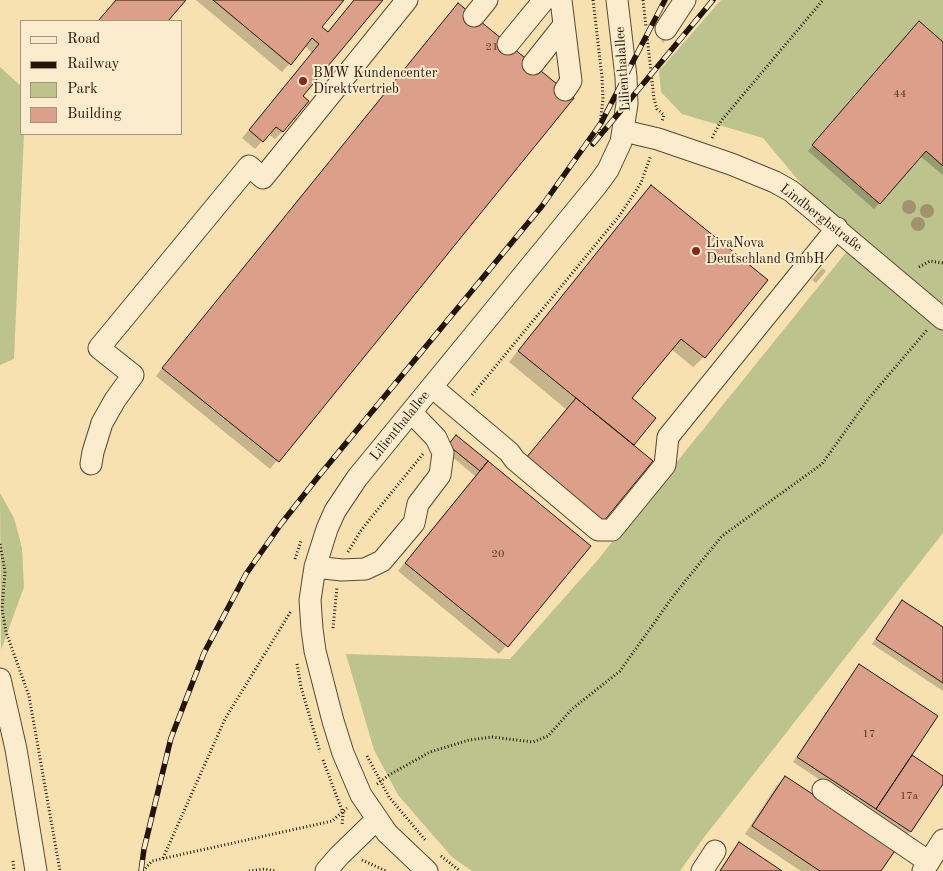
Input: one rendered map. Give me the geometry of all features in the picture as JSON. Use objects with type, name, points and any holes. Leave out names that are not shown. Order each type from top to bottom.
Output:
[{"type":"street","points":[[91,464],[102,423],[115,400],[133,376],[99,348],[249,166],[263,178],[407,0]]},
{"type":"street","points":[[508,44],[544,0]]},
{"type":"street","points":[[561,0],[571,81],[565,90]]},
{"type":"street","name":"Lilienthalallee","points":[[427,871],[398,845],[377,820],[361,795],[343,753],[315,651],[310,600],[315,567],[327,529],[340,503],[357,478],[598,185],[608,170],[617,153],[624,131],[627,104],[618,0]]},
{"type":"street","points":[[666,29],[685,0]]},
{"type":"street","points":[[533,64],[564,25]]},
{"type":"street","name":"Lindberghstraße","points":[[624,131],[658,139],[754,172],[791,190],[941,317]]},
{"type":"street","points":[[432,387],[598,530],[612,530],[665,465],[668,437],[837,228]]},
{"type":"street","points":[[315,567],[342,570],[365,569],[382,561],[414,523],[418,504],[440,474],[443,453],[436,438],[411,412]]},
{"type":"street","points":[[0,679],[16,749],[36,871]]},
{"type":"street","points":[[823,790],[926,866],[943,840]]},
{"type":"street","points":[[326,871],[377,820]]},
{"type":"street","points":[[702,871],[715,851]]},
{"type":"path","points":[[705,155],[721,120],[823,0]]},
{"type":"path","points":[[919,267],[930,261],[943,263]]},
{"type":"path","points":[[380,782],[430,752],[468,740],[492,737],[533,742],[548,736],[572,709],[620,671],[674,595],[722,536],[822,464],[869,398],[941,317]]},
{"type":"path","points":[[0,544],[5,571],[2,609],[6,632]]},
{"type":"path","points":[[163,858],[225,719],[290,611]]},
{"type":"path","points":[[143,871],[152,861],[332,821],[342,813]]},
{"type":"path","points":[[249,871],[264,869],[276,871]]},
{"type":"green space","points":[[721,0],[943,0],[943,533],[702,840],[680,871],[472,871],[452,857],[398,795],[374,750],[346,654],[510,659],[596,562],[852,245],[763,138],[682,114],[661,92],[659,71]]},
{"type":"green space","points":[[0,67],[20,85],[20,135],[24,135],[14,359],[0,365]]},
{"type":"green space","points":[[0,493],[14,518],[22,548],[24,587],[1,650]]},
{"type":"building","points":[[116,0],[186,0],[169,20],[99,20]]},
{"type":"building","name":"BMW Kundencenter Direktvertrieb","points":[[213,0],[344,0],[322,27],[328,32],[354,0],[383,0],[303,96],[309,101],[283,132],[276,127],[263,142],[249,130],[319,44],[312,38],[291,65]]},
{"type":"building","points":[[458,3],[574,98],[279,462],[162,368]]},
{"type":"building","points":[[919,21],[943,42],[943,166],[926,151],[880,204],[812,145]]},
{"type":"building","points":[[651,185],[768,280],[705,358],[681,339],[632,398],[656,418],[634,445],[518,351]]},
{"type":"building","points":[[576,398],[653,461],[603,522],[526,458]]},
{"type":"building","points":[[456,435],[488,461],[480,471],[448,445]]},
{"type":"building","points":[[488,461],[591,546],[508,647],[405,563]]},
{"type":"building","points":[[902,600],[943,627],[943,683],[876,639]]},
{"type":"building","points":[[859,664],[938,716],[876,809],[797,757]]},
{"type":"building","points":[[912,755],[943,776],[943,784],[911,832],[876,809]]},
{"type":"building","points":[[785,776],[896,849],[881,871],[820,871],[752,826]]},
{"type":"building","points":[[739,842],[782,871],[720,871]]},
{"type":"railway","points":[[141,871],[144,849],[171,738],[204,653],[246,574],[281,524],[318,477],[542,206],[601,123],[665,0]]},
{"type":"railway","points":[[593,144],[713,0]]},
{"type":"place","name":"BMW Kundencenter Direktvertrieb","points":[[303,81]]},
{"type":"place","name":"LivaNova Deutschland GmbH","points":[[696,251]]}]
